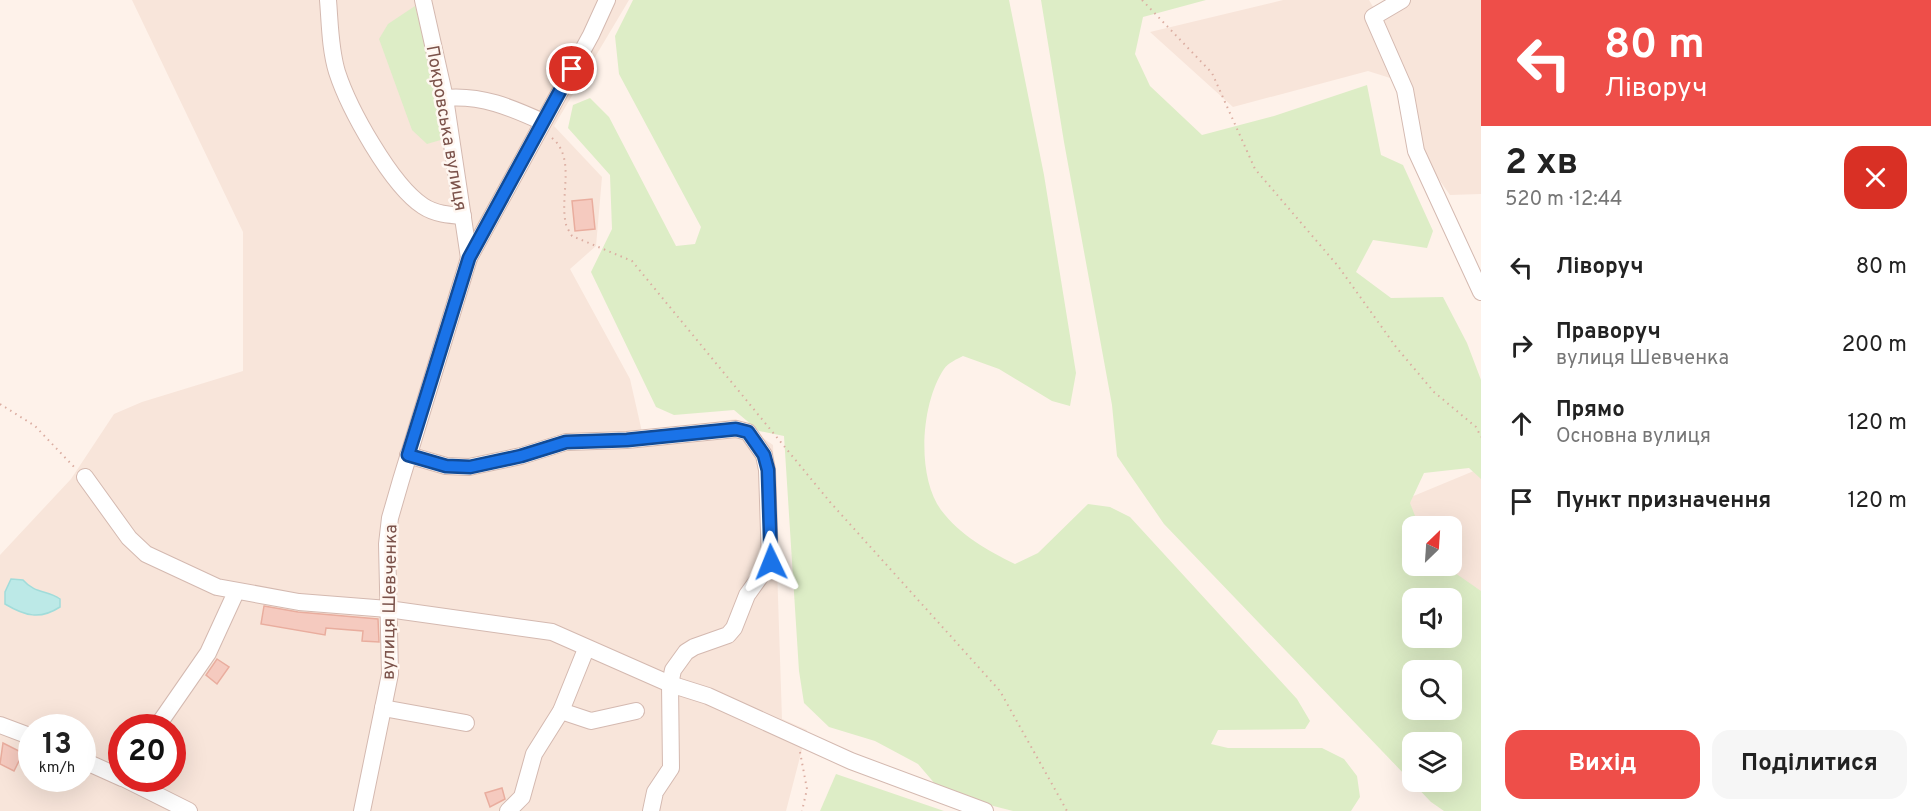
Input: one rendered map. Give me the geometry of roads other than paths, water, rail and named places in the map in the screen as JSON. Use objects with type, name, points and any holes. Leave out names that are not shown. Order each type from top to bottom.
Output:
[{"type":"street","points":[[328,0],[331,48],[337,73],[379,154],[412,197],[424,206],[448,215],[463,216]]},
{"type":"street","name":"Покровська вулиця","points":[[423,0],[445,98],[469,258]]},
{"type":"street","points":[[469,258],[591,35],[607,0]]},
{"type":"street","points":[[1402,0],[1373,17],[1405,90],[1416,151],[1481,292]]},
{"type":"street","points":[[445,98],[467,96],[507,105],[541,124]]},
{"type":"street","name":"вулиця Шевченка","points":[[362,811],[390,674],[387,544],[390,518],[469,258]]},
{"type":"street","points":[[408,455],[446,466],[470,467],[521,456],[566,442],[627,440],[736,429],[748,432],[764,455],[768,470],[771,562],[747,595],[734,628],[728,635],[708,640],[686,652],[673,670],[670,684],[670,768],[656,792],[651,811]]},
{"type":"street","points":[[85,477],[129,538],[146,554],[181,572],[236,592],[299,602],[388,609],[552,632],[586,649],[670,684],[708,696],[797,738],[985,811]]},
{"type":"street","points":[[166,714],[208,653],[236,592]]},
{"type":"street","points":[[508,811],[522,796],[534,754],[561,711],[586,649]]},
{"type":"street","points":[[383,708],[466,723]]},
{"type":"street","points":[[561,711],[591,721],[636,711]]},
{"type":"street","points":[[0,725],[16,734]]},
{"type":"street","points":[[151,792],[189,811]]},
{"type":"water","points":[[11,579],[23,580],[32,588],[55,596],[60,599],[60,607],[46,614],[32,615],[5,604],[5,592]]}]
